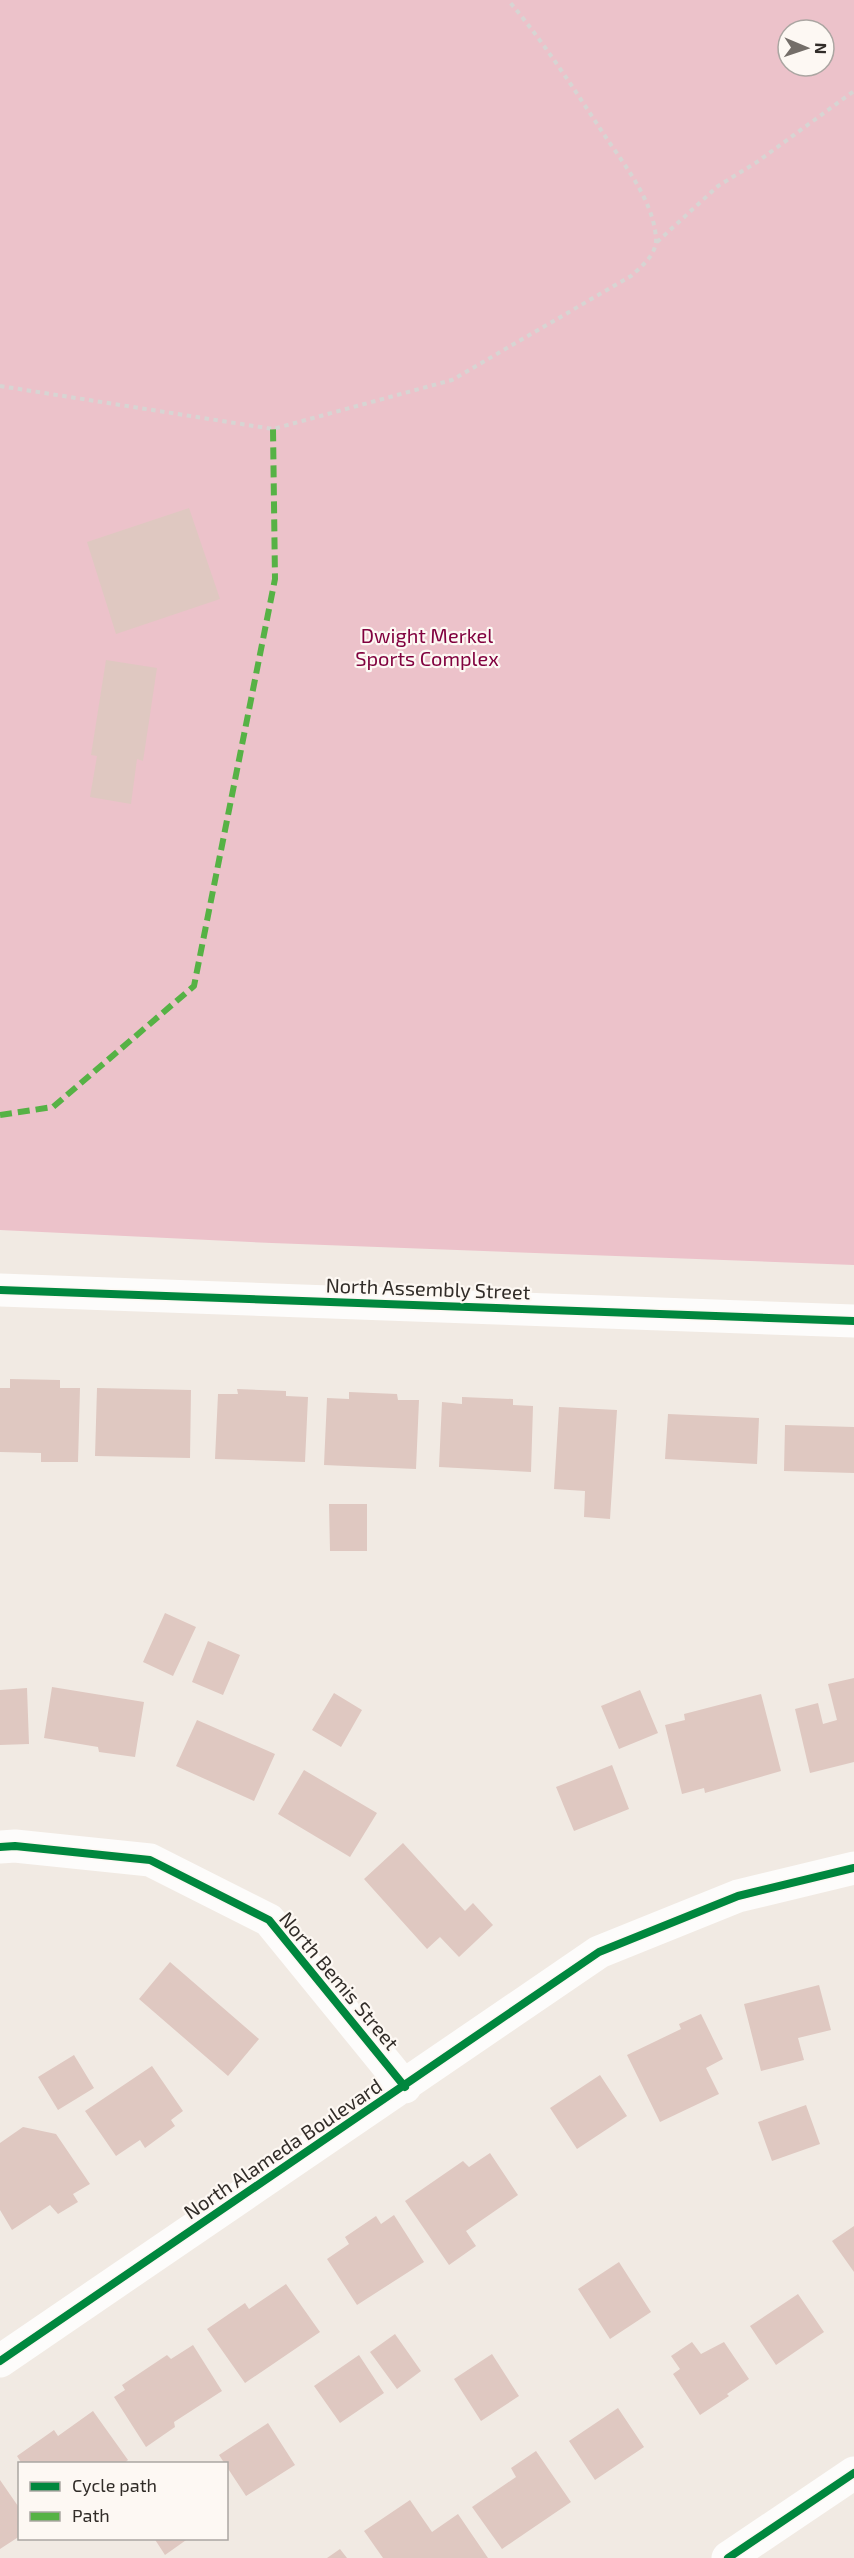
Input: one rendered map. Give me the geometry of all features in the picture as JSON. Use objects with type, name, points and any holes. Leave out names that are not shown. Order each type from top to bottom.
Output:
[{"type":"street","name":"North Assembly Street","points":[[0,1290],[854,1321]]},
{"type":"street","name":"North Bemis Street","points":[[0,1847],[15,1846],[150,1860],[269,1920],[405,2087]]},
{"type":"street","name":"North Alameda Boulevard","points":[[0,2361],[405,2087],[598,1952],[738,1896],[854,1868]]},
{"type":"street","points":[[728,2558],[854,2473]]},
{"type":"path","points":[[508,0],[560,68],[633,179],[652,215],[657,242]]},
{"type":"path","points":[[0,386],[273,429],[452,380],[631,276],[649,258],[657,242],[718,186],[757,162],[854,91]]},
{"type":"green space","name":"Dwight Merkel Sports Complex","points":[[0,0],[854,0],[854,1265],[272,1243],[0,1230]]},
{"type":"building","points":[[189,508],[220,599],[116,634],[87,542]]},
{"type":"building","points":[[106,660],[157,668],[143,761],[137,759],[131,804],[90,797],[97,756],[91,755]]},
{"type":"building","points":[[10,1379],[60,1380],[60,1388],[80,1388],[78,1462],[41,1462],[41,1453],[0,1452],[0,1388],[10,1388]]},
{"type":"building","points":[[97,1388],[191,1390],[190,1458],[95,1456]]},
{"type":"building","points":[[237,1389],[286,1391],[286,1396],[308,1397],[305,1462],[215,1459],[218,1394],[238,1394]]},
{"type":"building","points":[[349,1392],[397,1394],[398,1400],[419,1400],[416,1469],[324,1465],[327,1398],[349,1399]]},
{"type":"building","points":[[462,1397],[513,1399],[513,1405],[533,1406],[531,1472],[439,1467],[442,1402],[462,1404]]},
{"type":"building","points":[[559,1407],[617,1410],[610,1519],[584,1517],[585,1491],[554,1489]]},
{"type":"building","points":[[668,1414],[759,1418],[757,1464],[665,1459]]},
{"type":"building","points":[[785,1425],[854,1427],[854,1473],[784,1471]]},
{"type":"building","points":[[329,1504],[367,1504],[367,1551],[330,1551]]},
{"type":"building","points":[[165,1613],[196,1627],[173,1676],[143,1662]]},
{"type":"building","points":[[208,1641],[240,1655],[223,1695],[192,1682]]},
{"type":"building","points":[[854,1678],[854,1762],[810,1773],[795,1709],[818,1703],[823,1724],[837,1720],[828,1684]]},
{"type":"building","points":[[52,1687],[144,1702],[135,1757],[99,1752],[98,1747],[44,1738]]},
{"type":"building","points":[[27,1688],[29,1744],[0,1745],[0,1690]]},
{"type":"building","points":[[640,1690],[658,1733],[619,1749],[601,1706]]},
{"type":"building","points":[[334,1693],[362,1710],[341,1747],[312,1730]]},
{"type":"building","points":[[761,1694],[781,1771],[705,1793],[704,1788],[682,1794],[665,1725],[685,1720],[684,1714]]},
{"type":"building","points":[[197,1720],[275,1754],[254,1801],[176,1766]]},
{"type":"building","points":[[612,1765],[629,1809],[574,1831],[556,1787]]},
{"type":"building","points":[[304,1770],[377,1813],[350,1857],[278,1814]]},
{"type":"building","points":[[403,1843],[465,1911],[473,1903],[493,1925],[459,1957],[440,1937],[427,1949],[364,1879]]},
{"type":"building","points":[[170,1962],[259,2039],[228,2076],[139,1999]]},
{"type":"building","points":[[819,1985],[831,2030],[798,2038],[804,2060],[761,2071],[744,2004]]},
{"type":"building","points":[[701,2014],[723,2059],[706,2068],[719,2094],[660,2122],[627,2055],[681,2029],[679,2024]]},
{"type":"building","points":[[74,2055],[94,2088],[58,2110],[38,2077]]},
{"type":"building","points":[[152,2066],[183,2111],[171,2120],[175,2126],[145,2148],[140,2140],[116,2156],[85,2111]]},
{"type":"building","points":[[600,2075],[627,2116],[577,2149],[550,2108]]},
{"type":"building","points":[[806,2105],[820,2144],[772,2161],[758,2122]]},
{"type":"building","points":[[23,2127],[56,2134],[90,2184],[73,2194],[78,2202],[58,2214],[50,2205],[12,2230],[0,2210],[0,2143]]},
{"type":"building","points":[[490,2153],[518,2195],[466,2231],[476,2246],[449,2265],[405,2201],[463,2161],[469,2167]]},
{"type":"building","points":[[394,2215],[424,2262],[357,2305],[327,2259],[349,2244],[345,2237],[376,2216],[381,2224]]},
{"type":"building","points":[[854,2226],[854,2272],[832,2241]]},
{"type":"building","points":[[619,2262],[651,2312],[610,2339],[578,2289]]},
{"type":"building","points":[[286,2284],[320,2332],[245,2383],[207,2329],[245,2303],[249,2309]]},
{"type":"building","points":[[798,2294],[824,2332],[776,2365],[750,2326]]},
{"type":"building","points":[[395,2334],[421,2371],[397,2389],[370,2352]]},
{"type":"building","points":[[692,2342],[701,2354],[724,2342],[749,2379],[727,2394],[729,2396],[700,2415],[673,2374],[680,2369],[671,2356]]},
{"type":"building","points":[[193,2345],[222,2391],[174,2422],[175,2427],[146,2447],[114,2397],[125,2390],[122,2385],[167,2355],[171,2359]]},
{"type":"building","points":[[492,2354],[519,2396],[481,2421],[454,2379]]},
{"type":"building","points":[[359,2355],[384,2393],[340,2423],[314,2386]]},
{"type":"building","points":[[618,2408],[644,2447],[595,2480],[569,2441]]},
{"type":"building","points":[[93,2411],[128,2460],[126,2462],[21,2462],[17,2456],[54,2430],[58,2436]]},
{"type":"building","points":[[268,2423],[295,2465],[246,2496],[228,2469],[228,2462],[224,2462],[219,2455]]},
{"type":"building","points":[[536,2451],[571,2502],[502,2549],[472,2507],[516,2477],[511,2468]]},
{"type":"building","points":[[0,2480],[18,2506],[18,2537],[0,2549]]},
{"type":"building","points":[[410,2500],[432,2532],[458,2514],[488,2558],[383,2558],[364,2531]]},
{"type":"building","points":[[155,2540],[186,2540],[165,2555]]},
{"type":"building","points":[[340,2549],[347,2558],[327,2558]]},
{"type":"marked path","points":[[0,1115],[53,1107],[194,986],[275,579],[273,429]]},
{"type":"cycle path","points":[[0,1290],[854,1321]]},
{"type":"cycle path","points":[[0,1847],[15,1846],[150,1860],[269,1920],[405,2087]]},
{"type":"cycle path","points":[[0,2361],[599,1952],[738,1896],[854,1868]]},
{"type":"cycle path","points":[[728,2558],[854,2473]]}]
